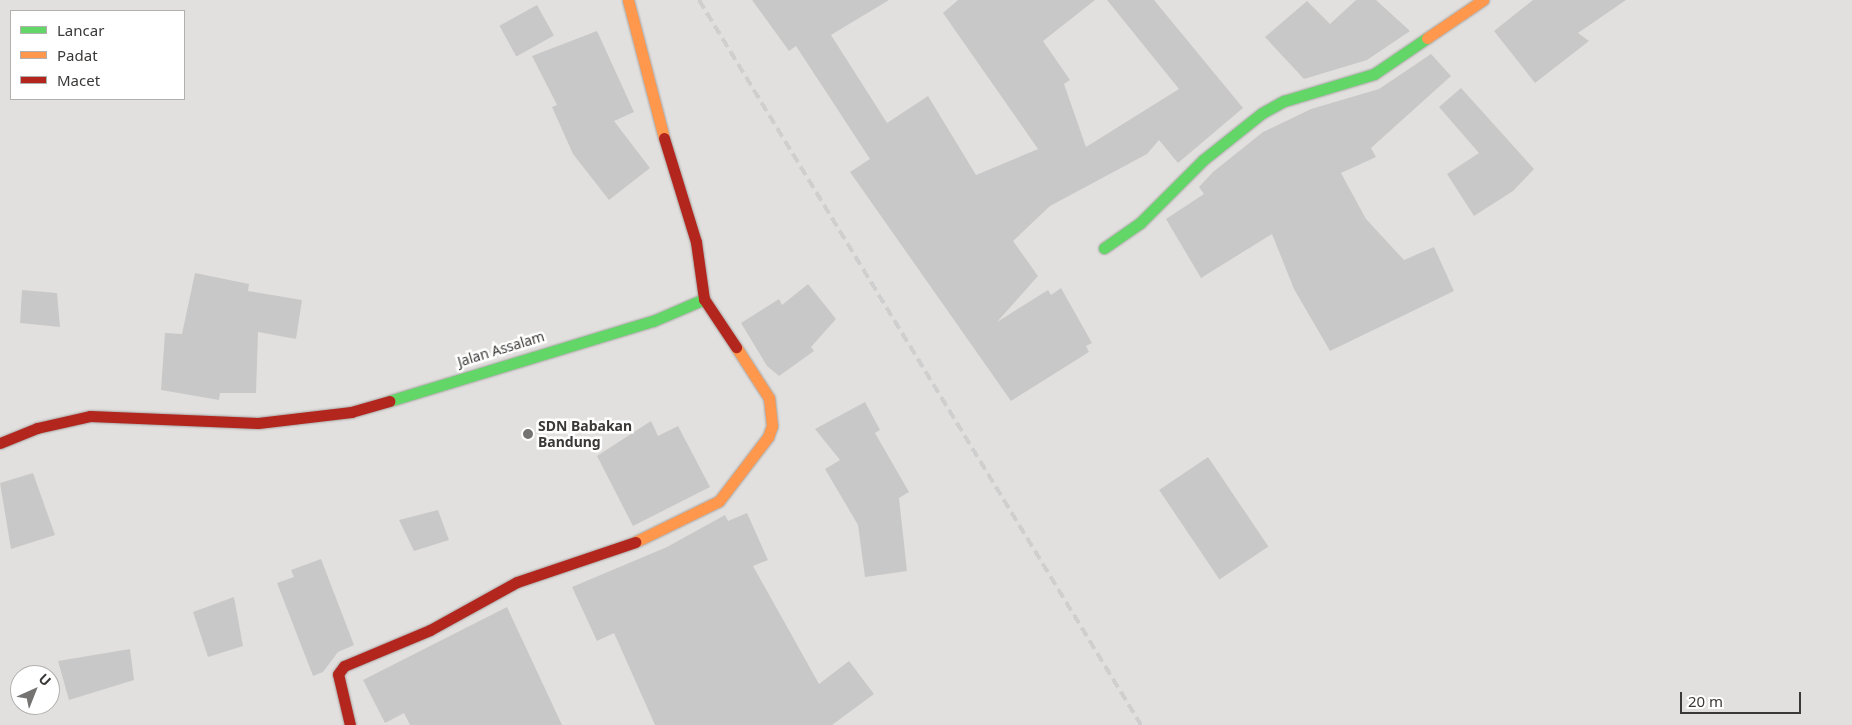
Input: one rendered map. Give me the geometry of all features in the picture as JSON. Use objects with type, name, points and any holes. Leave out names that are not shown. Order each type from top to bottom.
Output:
[{"type":"street","points":[[350,725],[338,674],[344,666],[430,630],[517,582],[660,533],[719,501],[734,486],[768,437],[772,426],[769,398],[704,299],[696,242],[656,110],[628,0]]},
{"type":"street","points":[[1104,248],[1140,223],[1203,160],[1262,113],[1284,101],[1374,74],[1483,0]]},
{"type":"street","name":"Jalan Assalam","points":[[0,443],[37,428],[90,416],[258,423],[350,412],[653,322],[704,299]]},
{"type":"building","points":[[752,0],[889,0],[831,35],[887,123],[928,96],[976,175],[1038,149],[943,13],[958,0],[1095,0],[1043,41],[1070,80],[1064,84],[1086,147],[1179,89],[1107,0],[1154,0],[1243,108],[1178,163],[1159,140],[1147,154],[1050,206],[1013,241],[1038,276],[997,322],[1048,290],[1051,295],[1061,288],[1092,343],[1086,346],[1089,352],[1011,401],[850,172],[870,159],[796,46],[789,51]]},
{"type":"building","points":[[1356,0],[1376,0],[1410,31],[1367,60],[1304,79],[1265,37],[1307,1],[1330,24]]},
{"type":"building","points":[[1533,0],[1626,0],[1578,33],[1589,41],[1535,83],[1494,31]]},
{"type":"building","points":[[537,5],[554,36],[516,56],[499,26]]},
{"type":"building","points":[[597,31],[634,112],[614,121],[650,168],[609,200],[573,154],[552,107],[557,105],[532,56]]},
{"type":"building","points":[[1431,54],[1451,76],[1371,148],[1376,157],[1341,173],[1366,219],[1404,260],[1434,247],[1454,291],[1330,351],[1294,289],[1272,234],[1201,278],[1166,219],[1204,194],[1199,187],[1213,172],[1263,132],[1311,109],[1379,89]]},
{"type":"building","points":[[1461,88],[1534,169],[1513,191],[1474,216],[1447,174],[1479,153],[1439,107]]},
{"type":"building","points":[[195,273],[249,284],[248,291],[302,300],[296,339],[258,332],[256,393],[220,393],[219,400],[161,390],[165,333],[182,334]]},
{"type":"building","points":[[808,284],[836,319],[811,347],[814,351],[779,376],[767,366],[741,323],[779,299],[782,305]]},
{"type":"building","points":[[22,290],[57,293],[60,327],[20,323]]},
{"type":"building","points":[[865,402],[880,430],[875,433],[909,492],[899,498],[907,571],[865,577],[858,525],[825,469],[840,460],[815,429]]},
{"type":"building","points":[[651,421],[658,436],[678,426],[710,487],[633,526],[597,456]]},
{"type":"building","points":[[1208,457],[1268,547],[1219,580],[1159,490]]},
{"type":"building","points":[[33,473],[55,535],[11,549],[0,483]]},
{"type":"building","points":[[438,510],[449,540],[414,551],[399,520]]},
{"type":"building","points":[[747,513],[768,560],[753,566],[819,684],[849,661],[874,694],[832,725],[655,725],[614,633],[597,641],[572,587],[667,547],[725,515],[728,521]]},
{"type":"building","points":[[321,559],[354,645],[338,652],[323,672],[313,676],[277,583],[294,577],[291,570]]},
{"type":"building","points":[[234,597],[243,646],[208,657],[193,612]]},
{"type":"building","points":[[507,607],[562,725],[410,725],[404,713],[385,723],[363,680]]},
{"type":"building","points":[[130,649],[134,680],[69,700],[58,661]]},
{"type":"railway","points":[[699,0],[1141,725]]},
{"type":"traffic: fast","points":[[1104,248],[1140,223],[1203,160],[1262,113],[1284,101],[1374,74],[1427,38]]},
{"type":"traffic: fast","points":[[389,401],[653,321],[704,299]]},
{"type":"traffic: slow","points":[[628,0],[664,138]]},
{"type":"traffic: slow","points":[[1427,38],[1483,0]]},
{"type":"traffic: slow","points":[[635,542],[719,501],[768,437],[772,426],[769,398],[736,347]]},
{"type":"traffic: jam","points":[[664,138],[696,242],[704,299],[736,347]]},
{"type":"traffic: jam","points":[[0,443],[37,428],[90,416],[258,423],[351,412],[389,401]]},
{"type":"traffic: jam","points":[[350,725],[338,674],[344,666],[430,630],[517,582],[635,542]]},
{"type":"place","name":"SDN Babakan Bandung","points":[[528,434]]}]
